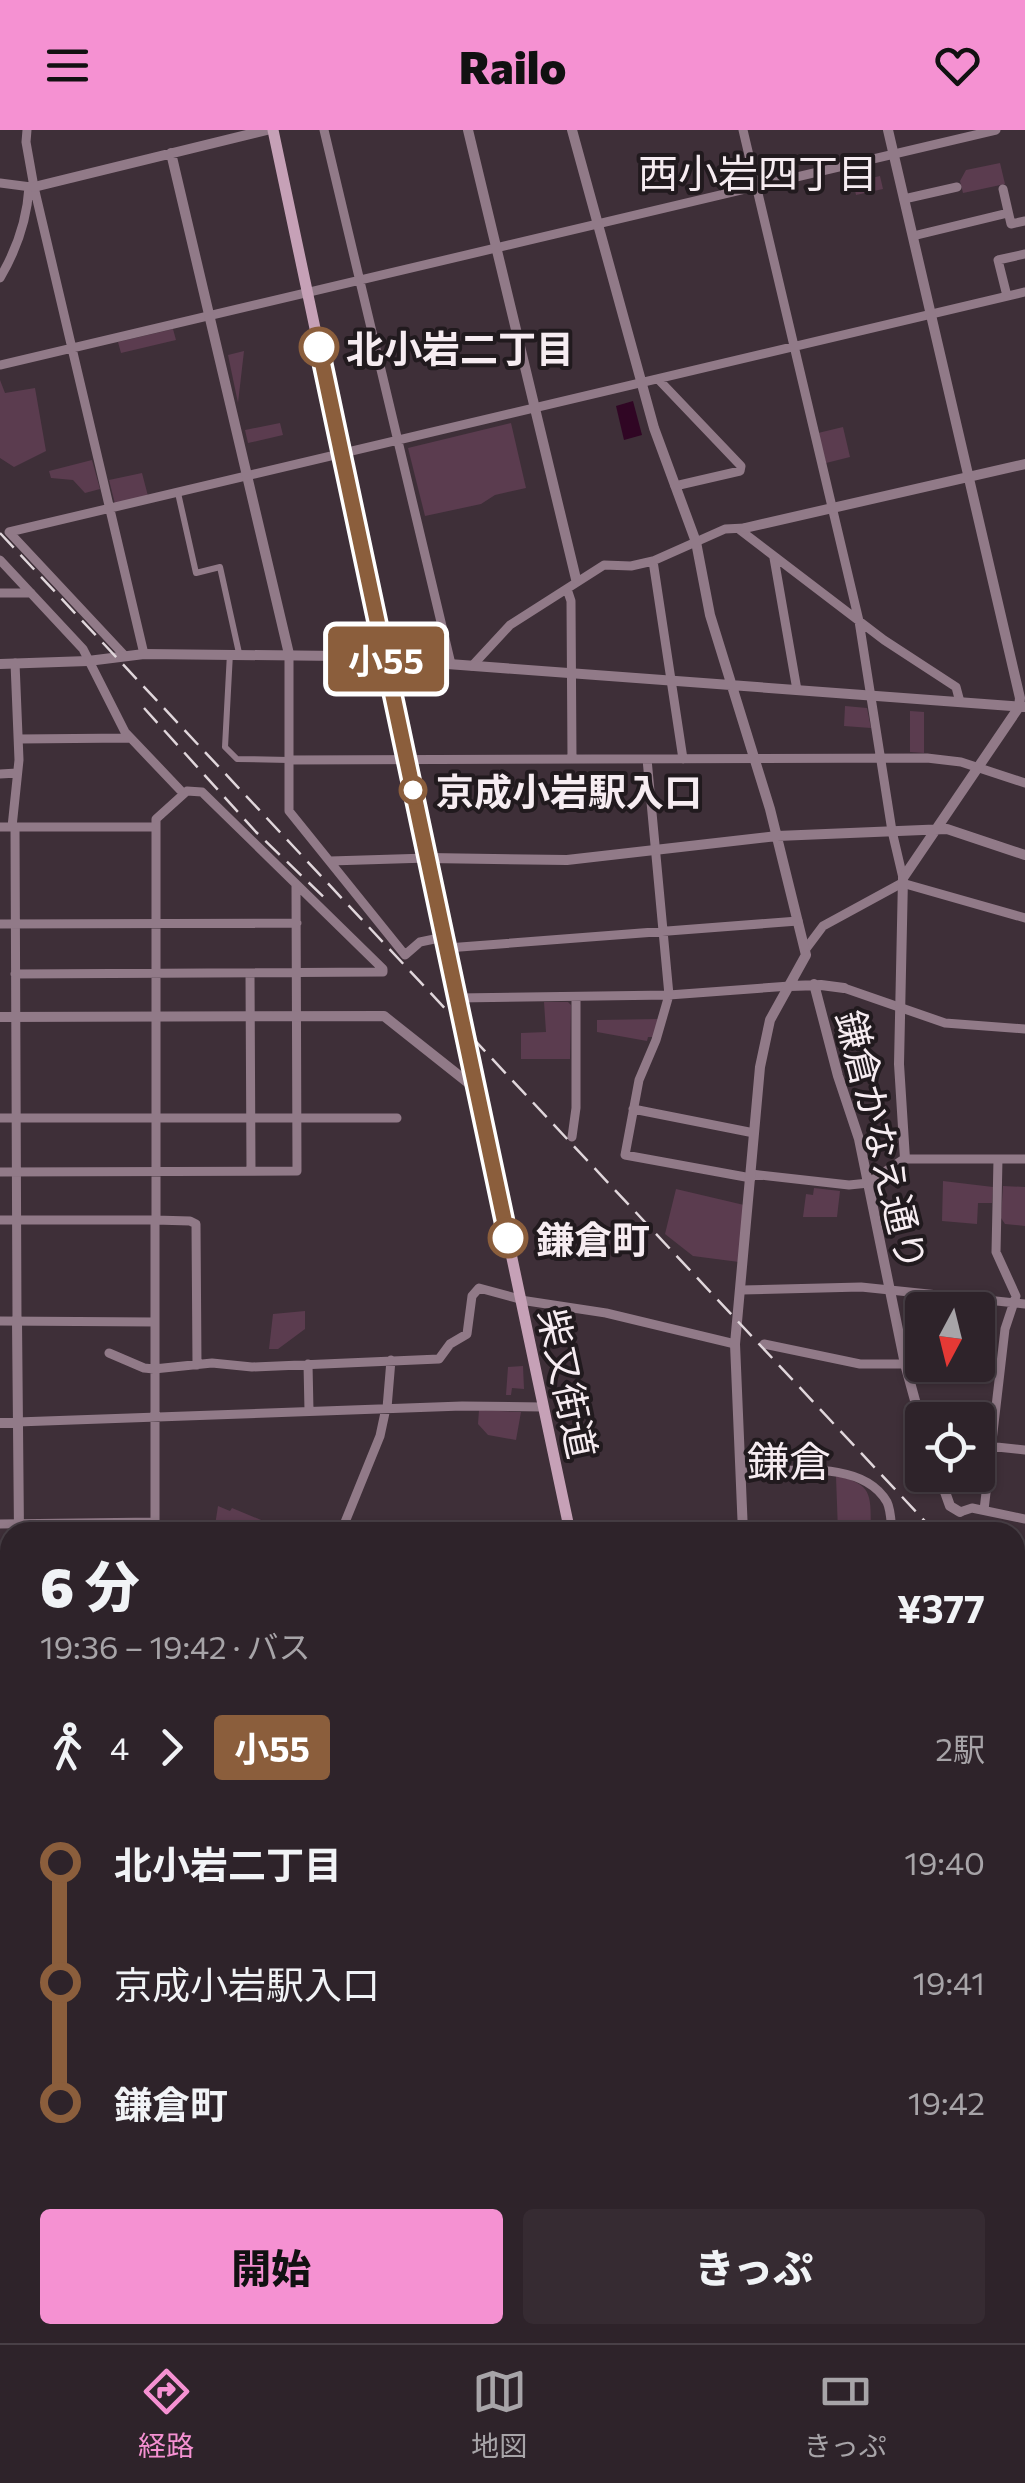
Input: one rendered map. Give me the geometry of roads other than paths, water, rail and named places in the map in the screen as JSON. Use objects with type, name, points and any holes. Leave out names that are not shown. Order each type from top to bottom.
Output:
[{"type":"main road","name":"柴又街道","points":[[270,130],[308,293],[568,1522]]},
{"type":"street","points":[[1,274],[14,254],[27,214],[28,130]]},
{"type":"street","points":[[208,130],[212,143]]},
{"type":"street","points":[[0,184],[29,187],[270,130]]},
{"type":"street","points":[[324,130],[450,664]]},
{"type":"street","points":[[468,130],[576,581]]},
{"type":"street","points":[[572,130],[641,382],[696,542],[707,604],[777,836],[805,955]]},
{"type":"street","points":[[743,130],[859,622],[903,880],[899,1064],[905,1159]]},
{"type":"street","points":[[743,1522],[735,1344],[763,1044],[770,1020],[823,926],[903,880],[1022,707],[888,130]]},
{"type":"street","points":[[0,365],[996,130]]},
{"type":"street","points":[[171,153],[290,654],[289,810],[405,954],[420,942],[798,921]]},
{"type":"street","points":[[904,199],[956,186]]},
{"type":"street","points":[[29,187],[72,348],[144,654]]},
{"type":"street","points":[[1003,189],[1010,224],[1025,220]]},
{"type":"street","points":[[913,236],[1008,213]]},
{"type":"street","points":[[1007,296],[998,260],[1025,254]]},
{"type":"street","points":[[125,656],[9,532],[1025,292]]},
{"type":"street","points":[[658,379],[741,466],[740,470],[675,486]]},
{"type":"street","points":[[472,666],[510,625],[604,564],[631,566],[654,561],[724,529],[743,529],[1025,464]]},
{"type":"street","points":[[178,493],[196,573],[220,567],[235,653],[226,747],[237,759],[941,759],[1025,783]]},
{"type":"street","points":[[743,529],[774,558],[859,622],[956,687],[960,702]]},
{"type":"street","points":[[774,558],[797,690]]},
{"type":"street","points":[[0,560],[85,651],[130,738],[182,793]]},
{"type":"street","points":[[654,561],[683,759]]},
{"type":"street","points":[[566,589],[571,601],[572,758]]},
{"type":"street","points":[[0,593],[31,593]]},
{"type":"street","points":[[0,664],[88,661],[144,654],[290,654],[1022,707]]},
{"type":"street","points":[[15,663],[20,1522]]},
{"type":"street","points":[[18,739],[130,738]]},
{"type":"street","points":[[647,759],[668,996],[656,1040],[639,1080],[625,1154],[751,1176],[849,1185],[868,1183],[905,1159],[1025,1159]]},
{"type":"street","points":[[0,774],[17,773]]},
{"type":"street","points":[[15,974],[156,973],[250,972],[383,972],[383,969],[206,795],[194,790],[182,793],[156,819],[156,826],[156,924],[156,973],[156,1016],[157,1118],[155,1522]]},
{"type":"street","points":[[0,828],[156,826]]},
{"type":"street","points":[[330,860],[568,860],[777,836],[939,829],[1025,855]]},
{"type":"street","points":[[903,880],[1025,918]]},
{"type":"street","points":[[0,1172],[297,1171],[296,886]]},
{"type":"street","points":[[0,924],[297,923]]},
{"type":"street","points":[[250,972],[251,1171]]},
{"type":"street","points":[[457,998],[668,996],[814,984],[844,988],[945,1023],[1025,1029]]},
{"type":"street","name":"鎌倉かなえ通り","points":[[814,984],[859,1139],[905,1364]]},
{"type":"street","points":[[572,1137],[576,1108],[576,997]]},
{"type":"street","points":[[0,1017],[384,1016],[476,1089]]},
{"type":"street","points":[[634,1109],[754,1133]]},
{"type":"street","points":[[0,1118],[397,1118]]},
{"type":"street","points":[[998,1159],[996,1252],[1020,1303]]},
{"type":"street","points":[[0,1220],[156,1220],[196,1224],[197,1365]]},
{"type":"street","points":[[742,1290],[861,1287],[1020,1303]]},
{"type":"street","points":[[109,1353],[144,1368],[439,1359],[450,1344],[467,1334],[472,1296],[478,1288],[735,1344]]},
{"type":"street","points":[[995,1417],[1004,1329],[1020,1303]]},
{"type":"street","points":[[0,1321],[155,1322]]},
{"type":"street","points":[[764,1344],[860,1364],[905,1364]]},
{"type":"street","points":[[345,1522],[380,1436],[391,1360]]},
{"type":"street","points":[[308,1364],[309,1411]]},
{"type":"street","points":[[0,1422],[387,1408],[543,1407]]},
{"type":"street","points":[[995,1446],[1025,1450]]},
{"type":"street","points":[[741,1472],[819,1469],[868,1481],[888,1504],[891,1522]]},
{"type":"street","points":[[945,1492],[950,1506],[960,1512],[972,1508],[1025,1519]]},
{"type":"street","points":[[984,1510],[986,1492]]},
{"type":"railway","points":[[0,533],[926,1522]]},
{"type":"railway","points":[[144,708],[256,832],[330,903]]},
{"type":"place","name":"北小岩二丁目","points":[[319,347]]},
{"type":"place","name":"京成小岩駅入口","points":[[413,790]]},
{"type":"place","name":"鎌倉町","points":[[508,1238]]},
{"type":"district","name":"西小岩四丁目","points":[[758,171]]},
{"type":"district","name":"鎌倉","points":[[789,1460]]}]
